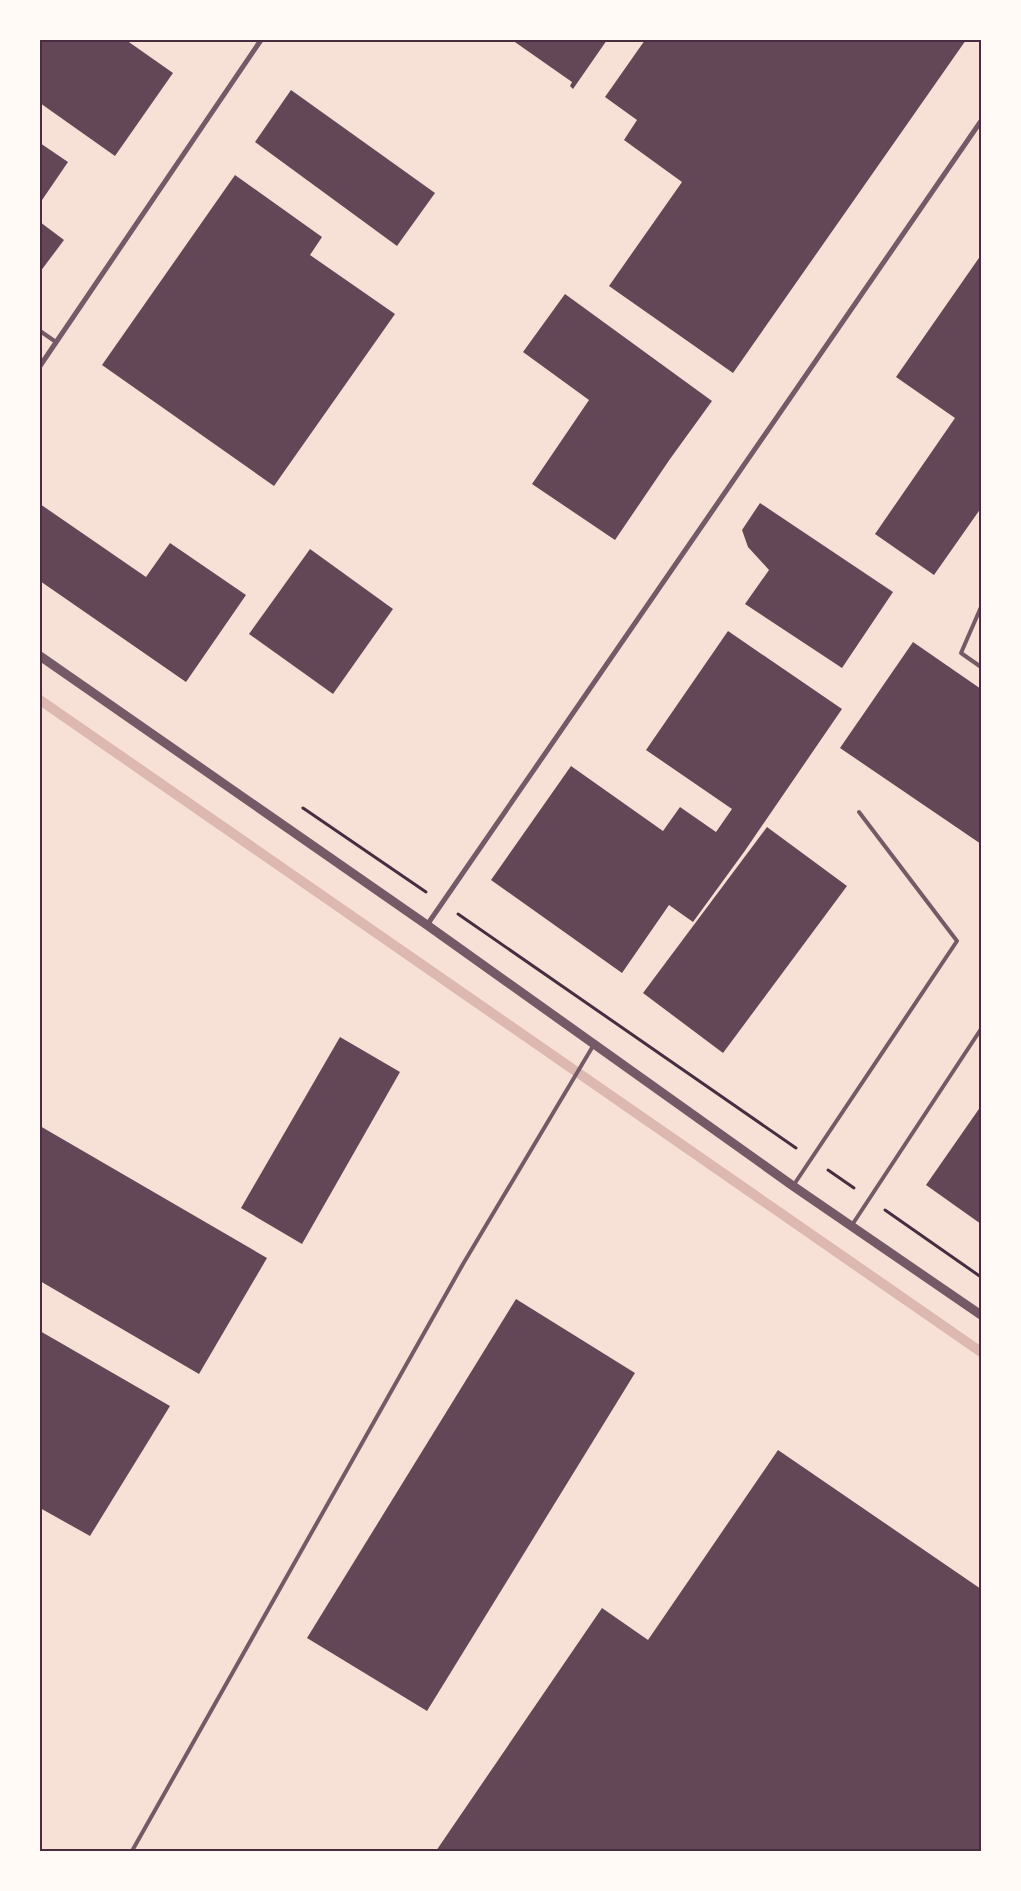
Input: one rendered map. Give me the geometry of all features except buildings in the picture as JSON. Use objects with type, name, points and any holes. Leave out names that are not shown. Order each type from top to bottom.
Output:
[{"type":"street","points":[[40,366],[260,40]]},
{"type":"street","points":[[427,925],[441,902],[981,122]]},
{"type":"street","points":[[41,659],[427,925],[794,1186],[981,1314]]},
{"type":"lane","points":[[40,331],[56,342]]},
{"type":"lane","points":[[981,607],[961,653],[981,667]]},
{"type":"lane","points":[[794,1186],[957,941],[859,812]]},
{"type":"lane","points":[[852,1226],[981,1029]]},
{"type":"lane","points":[[132,1851],[463,1264],[594,1044]]},
{"type":"path","points":[[302,808],[441,902],[981,1277]]},
{"type":"waterway","points":[[40,700],[981,1352]]}]
